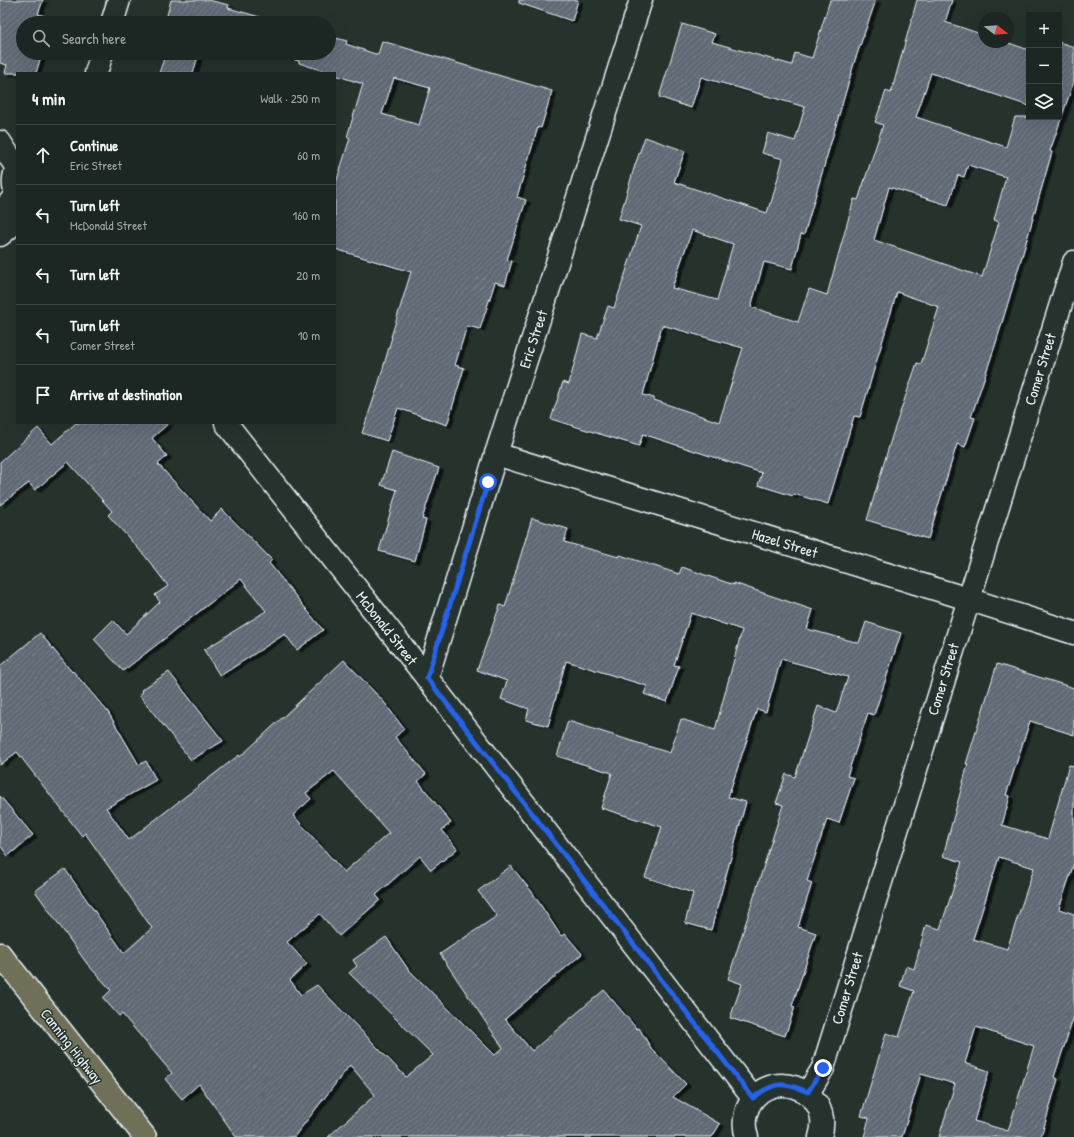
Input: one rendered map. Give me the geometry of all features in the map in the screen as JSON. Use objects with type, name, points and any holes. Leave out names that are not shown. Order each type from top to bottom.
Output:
[{"type":"highway","name":"Canning Highway","points":[[0,954],[143,1136]]},
{"type":"street","points":[[114,16],[119,0]]},
{"type":"street","name":"Eric Street","points":[[427,678],[496,454],[641,0]]},
{"type":"street","points":[[96,72],[100,60]]},
{"type":"street","points":[[0,125],[16,139]]},
{"type":"street","points":[[0,142],[16,166]]},
{"type":"street","points":[[16,172],[13,184],[16,192]]},
{"type":"street","points":[[0,214],[16,196]]},
{"type":"street","points":[[0,235],[16,223]]},
{"type":"street","name":"Comer Street","points":[[808,1092],[823,1068],[1074,262]]},
{"type":"street","name":"McDonald Street","points":[[227,424],[427,678],[753,1098]]},
{"type":"street","name":"Hazel Street","points":[[496,454],[1074,633]]},
{"type":"street","points":[[747,1137],[744,1119],[748,1106],[753,1098],[764,1090],[777,1085],[791,1085],[808,1092],[817,1103],[822,1116],[822,1129],[820,1137]]},
{"type":"building","points":[[0,0],[43,0],[38,14],[45,16],[16,16],[16,60],[40,60],[36,72],[5,73],[7,65],[0,63]]},
{"type":"building","points":[[171,0],[208,0],[229,5],[228,8],[256,16],[167,16]]},
{"type":"building","points":[[519,0],[578,0],[572,21],[519,3]]},
{"type":"building","points":[[830,0],[876,0],[855,60],[804,235],[801,234],[792,269],[764,262],[751,307],[798,322],[809,289],[827,295],[854,199],[858,200],[883,125],[875,122],[886,91],[891,93],[917,0],[952,0],[945,22],[978,33],[978,48],[1014,48],[1014,45],[1026,49],[1026,105],[931,73],[916,117],[1006,147],[1015,117],[1026,117],[1026,120],[1061,120],[1050,151],[1052,152],[995,346],[971,417],[975,418],[965,447],[957,444],[928,539],[867,520],[892,436],[917,363],[921,364],[939,307],[897,292],[860,417],[854,416],[828,504],[794,494],[793,496],[758,485],[762,473],[643,434],[639,446],[551,419],[563,382],[569,384],[582,334],[597,338],[608,306],[614,308],[641,226],[619,219],[645,137],[685,151],[674,182],[767,213],[783,159],[762,153],[768,133],[795,141],[805,107],[701,77],[691,108],[659,97],[682,24],[715,34],[712,42],[792,65],[795,53],[812,58]],"holes":[[[968,165],[1006,177],[994,220],[999,222],[982,277],[874,240],[889,187],[948,205],[958,175],[964,177]],[[692,230],[733,244],[717,300],[672,288]],[[662,325],[743,348],[719,422],[643,395]]]},
{"type":"building","points":[[336,38],[347,41],[346,44],[378,55],[382,41],[552,91],[541,128],[538,127],[517,197],[526,200],[507,260],[512,261],[505,285],[495,282],[480,329],[467,326],[455,365],[464,368],[447,425],[398,408],[387,441],[362,433],[377,389],[411,272],[336,249],[336,183],[350,138],[347,137],[363,84],[336,75],[336,72],[327,72],[299,63],[299,61],[295,60],[336,60]],"holes":[[[394,78],[430,88],[419,125],[382,114]]]},
{"type":"building","points":[[1062,43],[1074,47],[1074,81],[1062,117]]},
{"type":"building","points":[[164,60],[197,60],[193,72],[159,72]]},
{"type":"building","points":[[75,424],[168,424],[152,438],[167,456],[158,464],[210,521],[222,509],[272,560],[269,563],[323,630],[297,650],[285,634],[220,676],[204,650],[266,611],[241,579],[123,671],[94,639],[113,620],[126,634],[160,602],[155,595],[168,586],[145,556],[108,515],[112,511],[68,462],[35,490],[29,483],[0,505],[0,462],[38,428],[52,444]]},
{"type":"building","points":[[392,452],[439,468],[422,519],[426,520],[415,561],[379,551],[397,490],[381,485]]},
{"type":"building","points":[[532,518],[568,529],[564,542],[619,557],[620,555],[679,574],[682,567],[813,610],[807,629],[859,643],[866,622],[901,633],[874,715],[868,713],[847,776],[854,778],[839,823],[827,819],[807,881],[812,883],[798,927],[816,933],[792,1006],[795,1007],[785,1036],[730,1018],[742,984],[728,979],[783,805],[776,803],[786,774],[795,777],[818,706],[836,713],[848,677],[781,659],[766,712],[757,709],[728,797],[746,802],[711,930],[685,923],[693,893],[645,877],[662,827],[601,808],[612,773],[557,756],[568,721],[670,753],[681,719],[715,730],[742,630],[691,613],[674,665],[679,666],[667,702],[644,694],[647,686],[566,661],[548,726],[526,720],[529,709],[501,699],[507,681],[477,670],[500,605],[505,607]]},
{"type":"building","points":[[40,633],[108,712],[139,765],[146,761],[156,780],[106,808],[129,840],[239,755],[240,757],[344,660],[384,702],[404,729],[395,737],[426,774],[418,781],[451,823],[442,830],[457,849],[431,870],[420,856],[376,895],[380,900],[339,936],[320,914],[287,942],[307,964],[290,980],[301,995],[317,985],[406,1077],[433,1055],[349,973],[357,966],[353,960],[386,937],[408,969],[495,1055],[503,1048],[440,954],[497,916],[478,891],[511,866],[532,892],[561,936],[565,934],[582,954],[505,1019],[532,1051],[604,990],[637,1029],[639,1028],[651,1048],[686,1084],[673,1097],[720,1124],[712,1137],[328,1137],[375,1095],[350,1065],[294,1137],[236,1137],[199,1084],[182,1099],[165,1079],[172,1073],[122,1014],[119,1016],[103,998],[111,990],[88,965],[35,891],[65,869],[124,953],[152,928],[85,833],[82,836],[17,752],[0,765],[0,666]],"holes":[[[334,771],[389,833],[344,872],[293,815],[311,799],[306,793]]]},
{"type":"building","points":[[997,664],[1074,688],[1074,735],[1030,721],[1006,795],[1010,796],[1002,825],[1048,839],[1069,765],[1074,766],[1074,863],[1059,909],[1074,914],[1074,1016],[1054,1077],[1058,1079],[1041,1137],[939,1137],[955,1084],[921,1074],[902,1137],[864,1137],[869,1118],[861,1116],[886,1033],[899,1037],[914,991],[900,986],[906,966],[914,969],[926,925],[940,929],[962,862],[943,856],[968,764],[966,764]],"holes":[[[999,857],[1034,868],[1007,949],[973,939]],[[976,1027],[1034,1046],[1008,1131],[974,1121],[989,1071],[965,1063]]]},
{"type":"building","points":[[169,672],[223,741],[191,760],[139,695],[143,692],[141,690]]},
{"type":"building","points":[[0,796],[33,835],[8,856],[0,845]]},
{"type":"route","points":[[488,482],[427,678],[753,1098],[764,1090],[777,1085],[791,1085],[808,1092],[823,1068]]}]
